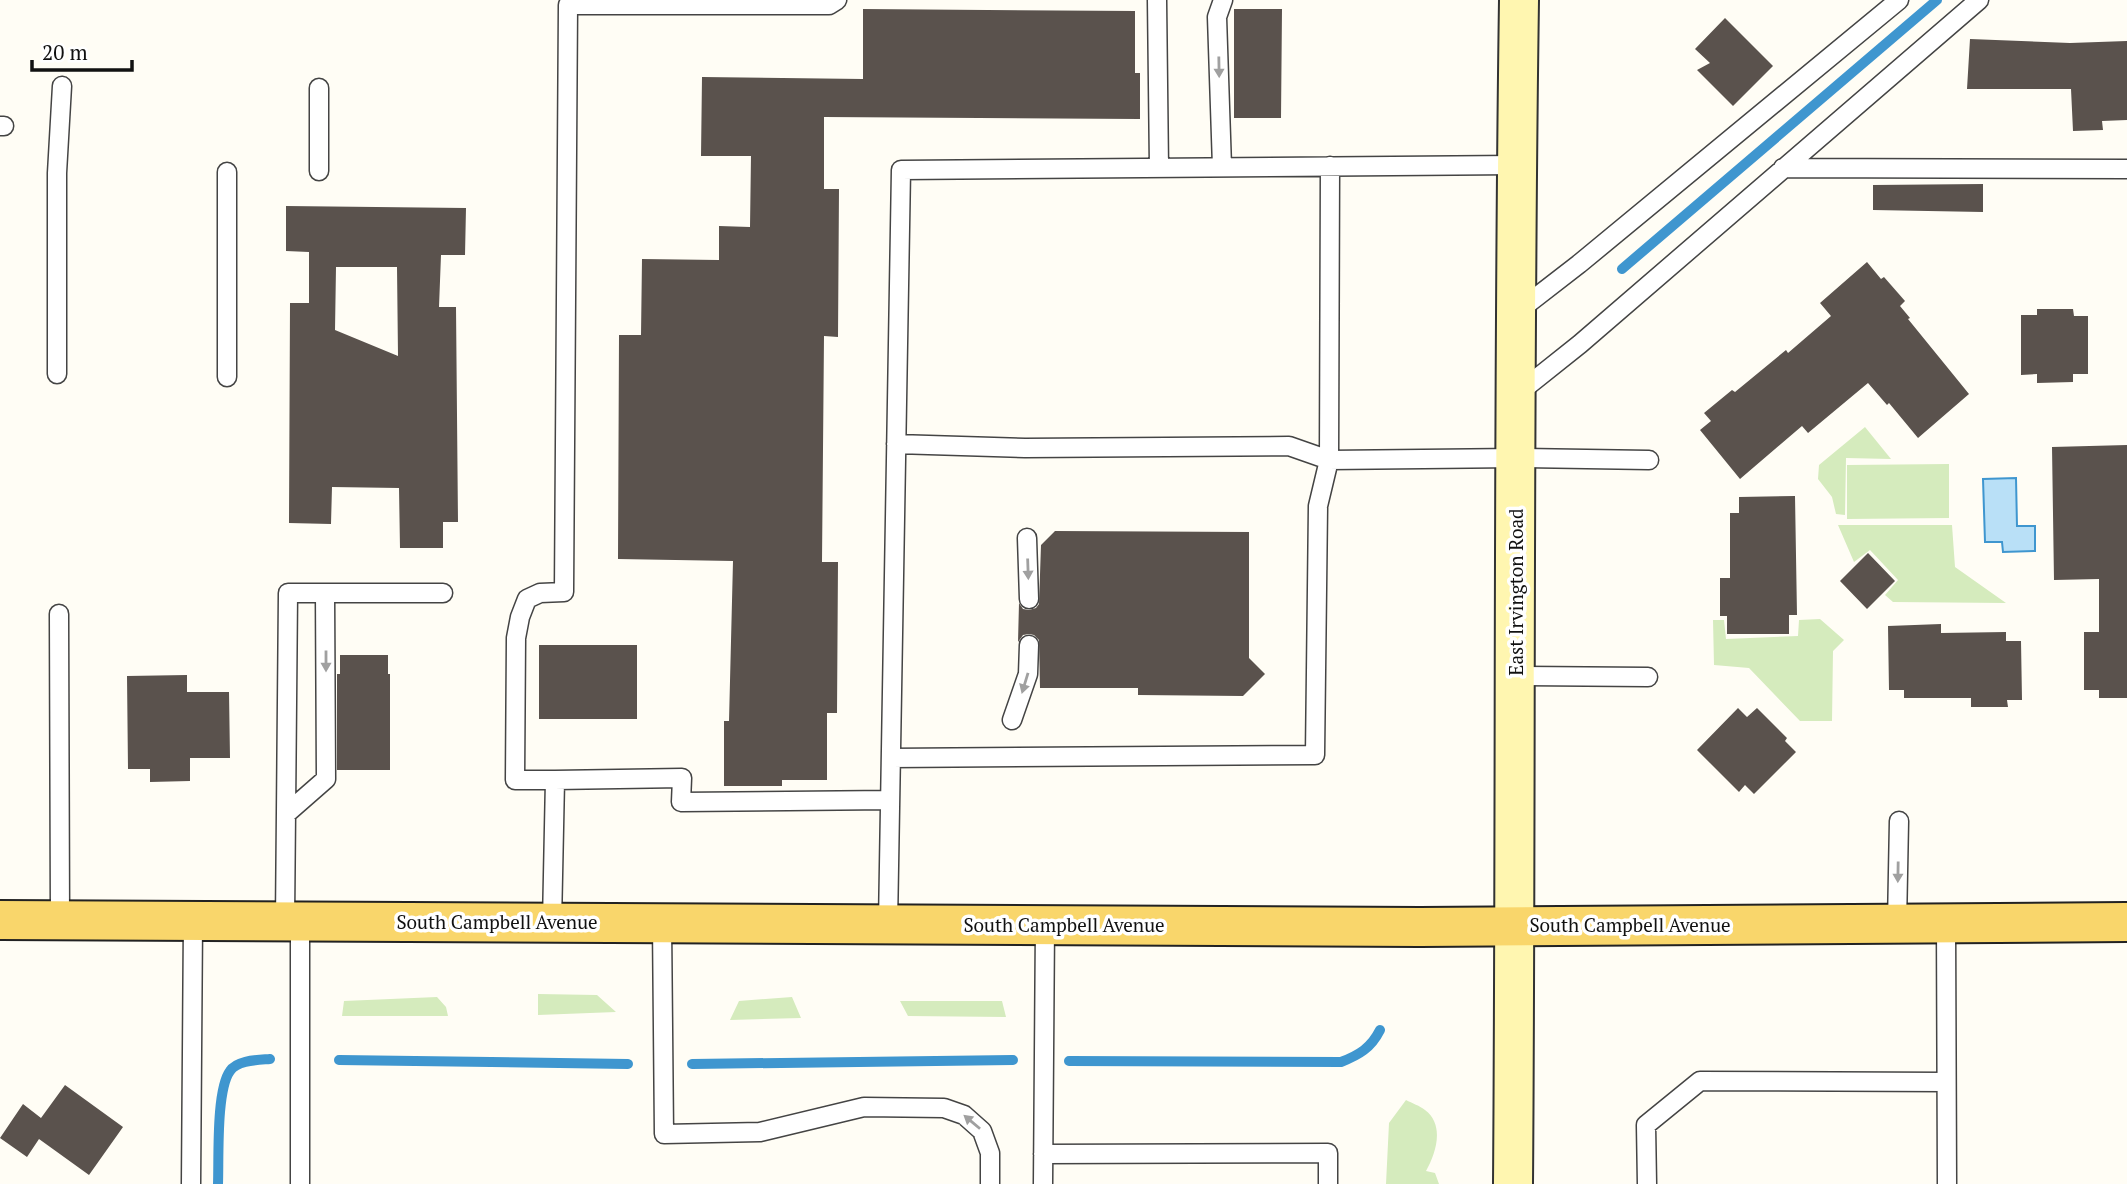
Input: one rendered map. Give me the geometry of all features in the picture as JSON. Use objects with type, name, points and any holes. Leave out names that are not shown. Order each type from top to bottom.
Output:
[{"type":"main road","name":"East Irvington Road","points":[[1513,1184],[1516,164],[1519,0]]},
{"type":"main road","name":"South Campbell Avenue","points":[[0,920],[1515,926],[2127,922]]},
{"type":"lane","points":[[837,0],[829,5],[568,5],[564,592],[540,593],[527,599],[520,617],[516,638],[515,780],[682,778],[681,802],[890,800]]},
{"type":"lane","points":[[1157,0],[1158,168]]},
{"type":"lane","points":[[1222,167],[1217,17],[1223,0]]},
{"type":"lane","points":[[1517,312],[1899,0]]},
{"type":"lane","points":[[1516,396],[1979,0]]},
{"type":"lane","points":[[57,374],[57,173],[62,86]]},
{"type":"lane","points":[[319,88],[319,171]]},
{"type":"lane","points":[[888,924],[901,170],[1516,164]]},
{"type":"lane","points":[[891,758],[1315,755],[1318,506],[1329,460],[1330,166]]},
{"type":"lane","points":[[1783,168],[2127,169]]},
{"type":"lane","points":[[227,172],[228,377]]},
{"type":"lane","points":[[896,444],[1025,448],[1289,446],[1329,460],[1649,460]]},
{"type":"lane","points":[[1027,538],[1029,599]]},
{"type":"lane","points":[[300,1184],[286,814],[288,593],[443,593]]},
{"type":"lane","points":[[286,814],[326,779],[326,593]]},
{"type":"lane","points":[[59,614],[60,920]]},
{"type":"lane","points":[[1012,720],[1028,674],[1029,645]]},
{"type":"lane","points":[[1515,676],[1648,677]]},
{"type":"lane","points":[[552,923],[555,780]]},
{"type":"lane","points":[[1897,924],[1899,821]]},
{"type":"lane","points":[[191,1184],[193,921]]},
{"type":"lane","points":[[662,923],[664,1134],[760,1132],[864,1107],[944,1108],[964,1115],[982,1131],[990,1153],[990,1184]]},
{"type":"lane","points":[[1947,923],[1947,1184]]},
{"type":"lane","points":[[1043,1184],[1045,924]]},
{"type":"lane","points":[[1647,1184],[1646,1125],[1700,1081],[1947,1083]]},
{"type":"lane","points":[[1043,1154],[1328,1153],[1328,1184]]},
{"type":"green space","points":[[1865,427],[1891,459],[1846,458],[1845,515],[1836,514],[1832,497],[1818,479],[1819,465]]},
{"type":"green space","points":[[1949,464],[1949,518],[1847,519],[1847,465]]},
{"type":"green space","points":[[1838,525],[1952,525],[1955,567],[2006,603],[1893,602],[1885,595],[1898,580],[1870,550],[1854,562]]},
{"type":"green space","points":[[1820,619],[1844,640],[1833,651],[1832,721],[1800,721],[1749,668],[1714,665],[1713,620],[1724,620],[1726,639],[1798,636],[1799,620]]},
{"type":"green space","points":[[538,994],[597,995],[616,1012],[538,1015]]},
{"type":"green space","points":[[437,997],[446,1007],[448,1016],[342,1016],[344,1001]]},
{"type":"green space","points":[[792,997],[801,1018],[730,1020],[739,1001]]},
{"type":"green space","points":[[900,1001],[1002,1001],[1006,1017],[908,1016]]},
{"type":"green space","points":[[1406,1100],[1425,1110],[1435,1123],[1437,1139],[1426,1171],[1435,1173],[1439,1184],[1386,1184],[1389,1123]]},
{"type":"water","points":[[2016,478],[2017,526],[2035,526],[2035,551],[2003,552],[2002,542],[1985,542],[1983,479]]},
{"type":"building","points":[[863,9],[1135,11],[1135,73],[1140,73],[1140,119],[824,117],[824,189],[839,189],[838,337],[824,336],[822,562],[838,562],[837,713],[827,713],[827,780],[782,780],[782,786],[724,786],[724,721],[729,721],[733,561],[618,559],[619,335],[641,335],[642,259],[719,260],[719,226],[750,227],[751,156],[701,156],[702,77],[863,79]]},
{"type":"building","points":[[1234,9],[1282,9],[1281,118],[1234,118]]},
{"type":"building","points":[[1725,18],[1773,66],[1733,106],[1697,70],[1710,63],[1695,49]]},
{"type":"building","points":[[1970,39],[2070,43],[2127,41],[2127,120],[2102,121],[2103,130],[2073,131],[2071,89],[1967,89]]},
{"type":"building","points":[[1983,184],[1983,212],[1873,210],[1873,185]]},
{"type":"building","points":[[286,206],[466,208],[465,255],[441,255],[439,307],[456,307],[458,522],[443,522],[443,548],[400,548],[399,488],[332,487],[331,524],[289,523],[290,303],[309,303],[309,252],[286,251]],"holes":[[[336,267],[397,267],[398,356],[335,330]]]},
{"type":"building","points":[[1867,262],[1905,301],[1900,306],[1910,318],[1908,319],[1969,394],[1918,438],[1868,383],[1808,433],[1802,426],[1740,479],[1700,430],[1711,421],[1704,413],[1732,390],[1735,392],[1786,350],[1788,353],[1831,316],[1820,303]]},
{"type":"building","points":[[2037,309],[2073,309],[2074,316],[2088,316],[2088,374],[2073,374],[2073,382],[2037,383],[2037,374],[2021,375],[2021,315],[2037,315]]},
{"type":"building","points":[[2127,445],[2127,698],[2099,698],[2099,690],[2084,690],[2084,632],[2099,632],[2099,579],[2054,580],[2052,447]]},
{"type":"building","points":[[1795,496],[1797,615],[1789,615],[1789,634],[1727,634],[1727,616],[1720,616],[1720,578],[1730,578],[1730,513],[1739,513],[1739,497]]},
{"type":"building","points":[[1055,531],[1249,532],[1249,658],[1265,674],[1243,696],[1138,695],[1138,688],[1040,688],[1039,640],[1029,634],[1023,635],[1018,642],[1019,603],[1023,609],[1029,610],[1039,604],[1041,545]]},
{"type":"building","points":[[1868,553],[1895,581],[1867,609],[1840,581]]},
{"type":"building","points":[[1941,624],[1941,633],[2006,632],[2006,641],[2021,641],[2022,700],[2007,700],[2008,707],[1971,707],[1971,698],[1904,698],[1904,690],[1889,690],[1888,626]]},
{"type":"building","points":[[539,645],[637,645],[637,719],[539,719]]},
{"type":"building","points":[[340,655],[388,655],[390,770],[337,770],[337,674],[340,674]]},
{"type":"building","points":[[187,675],[187,692],[229,692],[230,758],[190,758],[190,781],[150,782],[150,769],[128,769],[127,676]]},
{"type":"building","points":[[1738,708],[1747,717],[1757,708],[1787,738],[1785,741],[1796,752],[1754,794],[1745,785],[1739,792],[1697,750]]},
{"type":"building","points":[[65,1085],[123,1127],[89,1175],[39,1139],[27,1157],[0,1138],[23,1104],[41,1118]]},
{"type":"waterway","points":[[1622,269],[1937,0]]},
{"type":"waterway","points":[[1069,1061],[1341,1062],[1364,1050],[1380,1030]]},
{"type":"waterway","points":[[218,1184],[220,1109],[226,1080],[233,1067],[248,1061],[270,1059]]},
{"type":"waterway","points":[[339,1060],[628,1064]]},
{"type":"waterway","points":[[692,1064],[1013,1060]]}]
